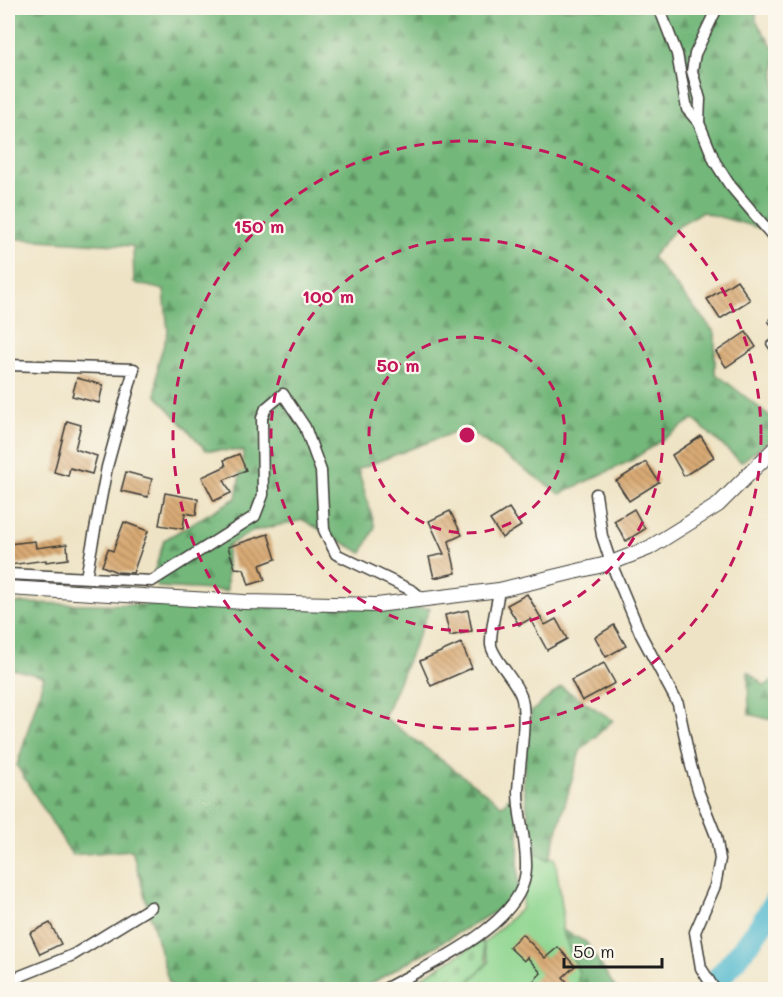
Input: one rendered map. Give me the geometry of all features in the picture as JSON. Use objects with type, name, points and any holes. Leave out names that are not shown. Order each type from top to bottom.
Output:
[{"type":"street","points":[[656,8],[662,15],[677,54],[687,109],[699,123],[715,162],[729,184],[776,240]]},
{"type":"street","points":[[699,123],[700,99],[692,71],[695,54],[717,8]]},
{"type":"street","points":[[8,365],[134,369],[107,467],[86,577]]},
{"type":"street","points":[[8,574],[152,581],[255,516],[263,495],[262,418],[267,408],[283,394],[305,427],[321,471],[324,530],[336,554],[413,591],[424,600]]},
{"type":"street","points":[[8,588],[266,602],[377,605],[499,591],[611,563],[649,548],[718,505],[776,447]]},
{"type":"street","points":[[596,494],[602,536],[611,563],[641,635],[678,704],[691,766],[716,837],[720,859],[715,886],[695,932],[700,968],[715,990]]},
{"type":"street","points":[[383,990],[466,944],[512,908],[522,891],[526,870],[518,795],[523,713],[521,695],[491,646],[499,591]]},
{"type":"street","points":[[8,981],[73,955],[150,907]]},
{"type":"lane","points":[[770,344],[776,352]]},
{"type":"green space","points":[[8,8],[756,8],[756,21],[775,50],[775,236],[767,230],[702,212],[679,225],[652,257],[715,333],[715,373],[775,420],[775,436],[741,462],[693,419],[632,460],[560,494],[465,428],[358,469],[375,527],[362,553],[303,520],[253,531],[227,546],[227,591],[158,587],[153,576],[164,540],[236,498],[244,451],[206,450],[156,395],[158,363],[168,332],[164,290],[134,283],[133,246],[8,238]]},
{"type":"green space","points":[[8,603],[430,608],[384,717],[503,806],[519,781],[518,898],[362,989],[175,989],[169,983],[132,850],[72,855],[17,766],[44,677],[8,668]]},
{"type":"green space","points":[[748,672],[765,686],[775,678],[775,721],[749,714]]},
{"type":"green space","points":[[561,687],[613,720],[580,751],[549,860],[534,851],[523,782],[531,712]]},
{"type":"green space","points":[[528,851],[555,858],[563,912],[562,930],[579,973],[578,989],[461,990],[489,962],[483,944],[522,908]]},
{"type":"green space","points":[[562,930],[586,942],[616,989],[578,989],[579,973]]},
{"type":"green space","points":[[482,941],[487,964],[461,989],[402,989]]},
{"type":"building","points":[[737,280],[750,300],[720,319],[707,299]]},
{"type":"building","points":[[746,332],[756,347],[726,367],[716,352]]},
{"type":"building","points":[[77,378],[103,385],[99,403],[72,396]]},
{"type":"building","points":[[67,421],[81,425],[75,449],[97,456],[92,474],[70,468],[68,476],[54,472]]},
{"type":"building","points":[[701,436],[714,457],[684,476],[672,455]]},
{"type":"building","points":[[239,454],[246,470],[224,480],[231,493],[214,501],[202,477],[226,466],[224,460]]},
{"type":"building","points":[[646,462],[659,482],[629,501],[616,481]]},
{"type":"building","points":[[126,472],[152,479],[148,497],[121,491]]},
{"type":"building","points":[[165,493],[198,499],[196,515],[185,513],[183,529],[159,525]]},
{"type":"building","points":[[509,508],[521,526],[502,538],[490,520]]},
{"type":"building","points":[[634,509],[645,529],[626,541],[614,521]]},
{"type":"building","points":[[450,511],[462,535],[449,541],[456,573],[434,578],[429,557],[444,554],[429,521]]},
{"type":"building","points":[[124,522],[148,531],[133,573],[117,572],[102,566],[108,549],[113,551]]},
{"type":"building","points":[[268,534],[276,559],[260,565],[265,580],[249,585],[244,569],[235,568],[228,547]]},
{"type":"building","points":[[35,541],[36,548],[67,544],[68,559],[10,565],[8,544]]},
{"type":"building","points":[[527,594],[545,625],[556,619],[567,639],[547,650],[530,619],[519,625],[507,605]]},
{"type":"building","points":[[468,610],[472,631],[450,636],[445,615]]},
{"type":"building","points":[[614,625],[626,646],[606,657],[595,637]]},
{"type":"building","points":[[461,643],[472,668],[431,686],[420,661]]},
{"type":"building","points":[[604,663],[615,683],[582,701],[571,680]]},
{"type":"building","points":[[50,923],[61,944],[40,954],[30,933]]},
{"type":"building","points":[[522,934],[545,958],[558,947],[575,966],[563,977],[574,990],[525,990],[541,973],[527,957],[524,961],[509,947]]},
{"type":"waterway","points":[[708,990],[753,936],[776,901]]}]
